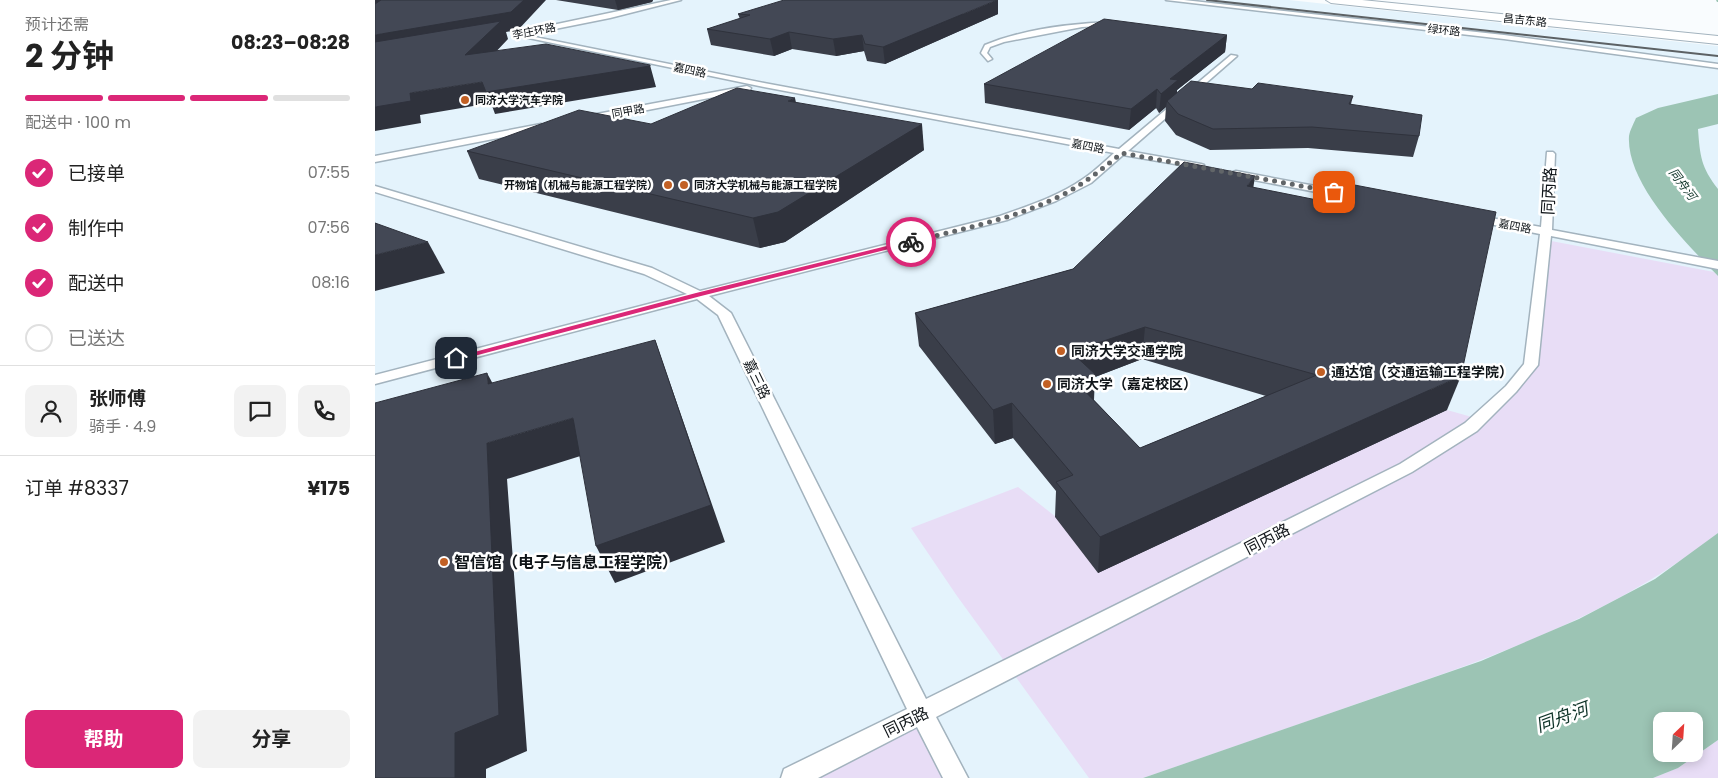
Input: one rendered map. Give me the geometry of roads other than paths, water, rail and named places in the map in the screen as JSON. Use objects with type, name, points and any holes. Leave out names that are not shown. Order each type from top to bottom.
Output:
[{"type":"street","name":"昌吉东路","points":[[1331,0],[1693,34],[1718,33]]},
{"type":"street","name":"昌吉东路","points":[[1386,0],[1693,34],[1718,40]]},
{"type":"lane","name":"李庄环路","points":[[507,36],[676,0]]},
{"type":"lane","name":"绿环路","points":[[1169,0],[1513,38],[1718,66]]},
{"type":"lane","points":[[988,59],[984,53],[987,46],[1002,40],[1082,25],[1123,25]]},
{"type":"lane","name":"嘉四路","points":[[517,35],[764,85],[1209,169]]},
{"type":"lane","points":[[375,380],[699,295],[991,222],[1027,210],[1060,196],[1087,181],[1233,56]]},
{"type":"lane","name":"同甲路","points":[[579,120],[764,85]]},
{"type":"lane","points":[[375,158],[550,125]]},
{"type":"lane","name":"同丙路","points":[[793,778],[1406,468],[1471,427],[1511,389],[1531,365],[1546,232],[1551,154]]},
{"type":"lane","points":[[1228,172],[1373,199]]},
{"type":"lane","name":"嘉三路","points":[[375,190],[648,271],[699,295],[724,313],[921,714],[956,778]]},
{"type":"lane","name":"嘉四路","points":[[1460,216],[1718,265]]},
{"type":"water","name":"同舟河","points":[[1718,94],[1718,124],[1698,129],[1702,161],[1718,189],[1718,276],[1675,230],[1648,193],[1637,174],[1631,154],[1629,136],[1636,118],[1658,108]]},
{"type":"water","name":"同舟河","points":[[1718,533],[1718,740],[1703,750],[1703,712],[1653,712],[1653,762],[1687,762],[1678,768],[1653,778],[1143,778],[1481,661],[1579,619],[1655,579]]},
{"type":"railway","points":[[1207,0],[1718,56]]},
{"type":"place","name":"同济大学汽车学院","points":[[465,100]]},
{"type":"place","name":"开物馆（机械与能源工程学院）","points":[[668,185]]},
{"type":"place","name":"同济大学机械与能源工程学院","points":[[684,185]]},
{"type":"place","name":"同济大学交通学院","points":[[1061,351]]},
{"type":"place","name":"通达馆（交通运输工程学院）","points":[[1321,372]]},
{"type":"place","name":"同济大学（嘉定校区）","points":[[1047,384]]},
{"type":"place","name":"智信馆（电子与信息工程学院）","points":[[444,562]]}]
